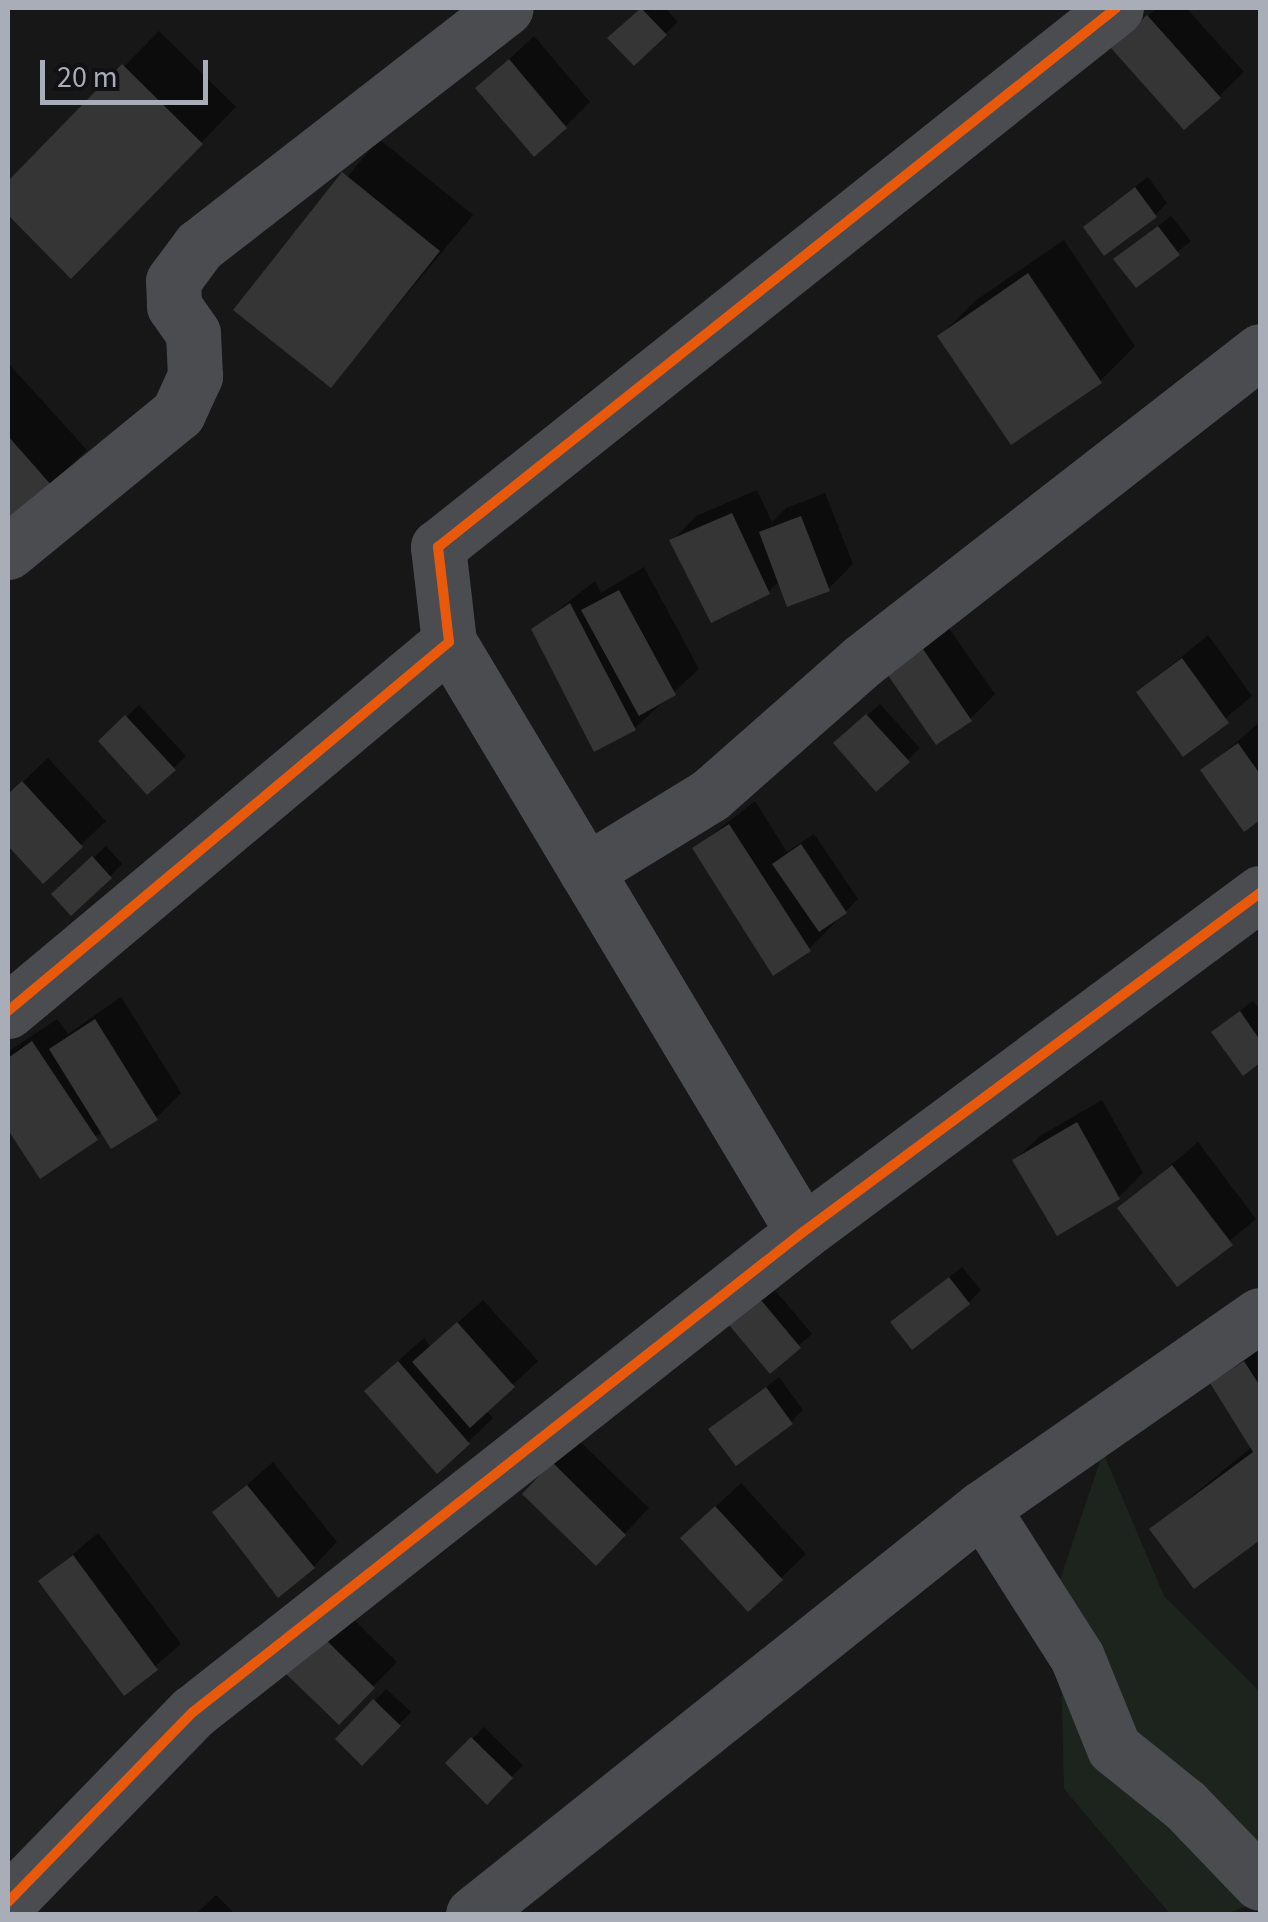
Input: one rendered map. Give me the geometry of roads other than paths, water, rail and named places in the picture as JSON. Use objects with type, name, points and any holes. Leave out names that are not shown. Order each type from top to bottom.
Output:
[{"type":"street","points":[[8,552],[178,413],[195,376],[193,334],[174,306],[173,281],[199,246],[506,8]]},
{"type":"street","points":[[802,1232],[449,642],[438,547],[1116,8]]},
{"type":"street","points":[[586,871],[710,795],[862,661],[1260,352]]},
{"type":"street","points":[[8,1011],[449,642]]},
{"type":"street","points":[[8,1902],[192,1712],[802,1232],[1260,893]]},
{"type":"street","points":[[473,1914],[982,1508],[1260,1316]]},
{"type":"street","points":[[982,1508],[1070,1644],[1114,1748],[1185,1804],[1260,1883]]}]
